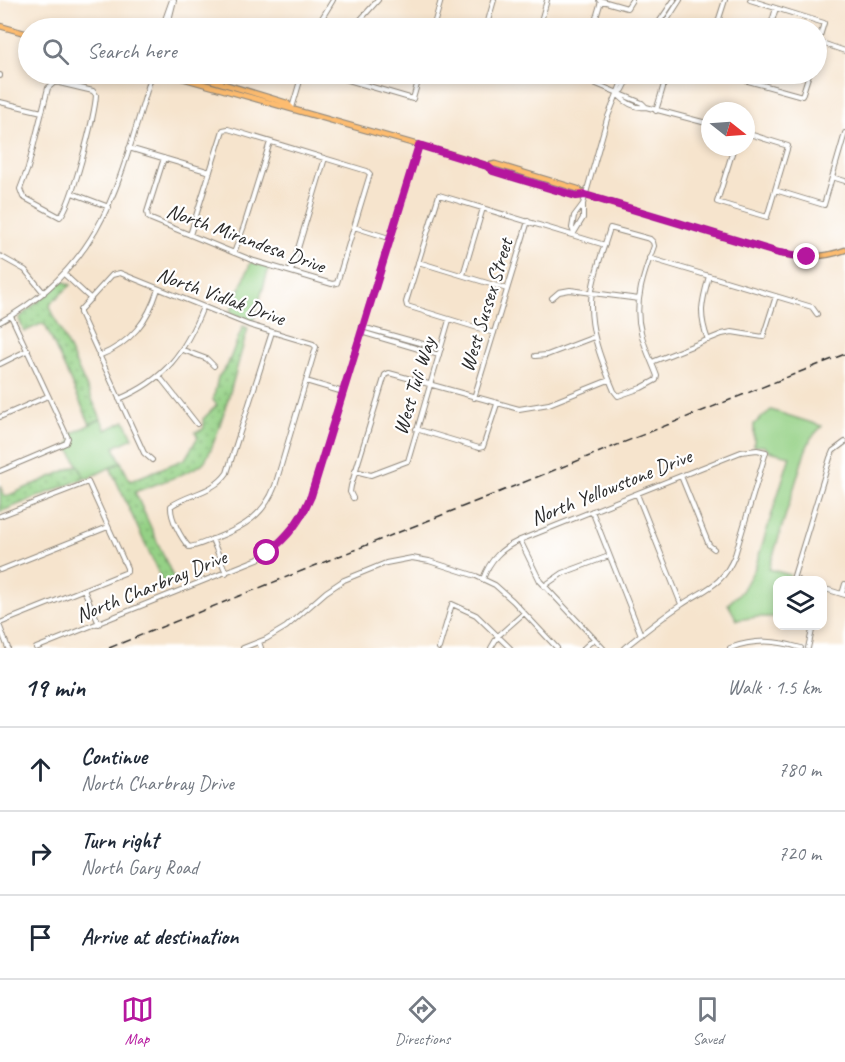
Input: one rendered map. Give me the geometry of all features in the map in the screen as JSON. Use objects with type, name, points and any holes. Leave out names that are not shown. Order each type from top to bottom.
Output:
[{"type":"main road","points":[[0,26],[18,31]]},
{"type":"main road","points":[[202,84],[419,145],[487,166],[493,171],[576,196],[585,195],[792,256],[824,255],[845,250]]},
{"type":"main road","points":[[224,84],[287,103],[292,108]]},
{"type":"street","points":[[168,18],[173,0]]},
{"type":"street","points":[[322,18],[333,0]]},
{"type":"street","points":[[362,18],[378,0]]},
{"type":"street","points":[[436,18],[441,0]]},
{"type":"street","points":[[489,18],[495,0]]},
{"type":"street","points":[[542,18],[547,0]]},
{"type":"street","points":[[596,18],[600,0],[627,8],[632,0]]},
{"type":"street","points":[[662,18],[674,0]]},
{"type":"street","points":[[668,18],[680,0]]},
{"type":"street","points":[[719,18],[725,0]]},
{"type":"street","points":[[750,0],[809,18]]},
{"type":"street","points":[[773,18],[776,8]]},
{"type":"street","points":[[827,45],[845,51]]},
{"type":"street","points":[[50,84],[28,168],[20,189],[21,194],[60,217],[65,213],[72,193],[96,95],[93,91],[64,84]]},
{"type":"street","points":[[0,322],[44,293],[64,274],[88,244],[109,207],[149,84]]},
{"type":"street","points":[[292,108],[299,84]]},
{"type":"street","points":[[366,84],[413,99],[417,84]]},
{"type":"street","points":[[596,84],[656,111],[701,122]]},
{"type":"street","points":[[574,234],[583,218],[585,195],[605,127],[621,84]]},
{"type":"street","points":[[617,94],[626,84]]},
{"type":"street","points":[[656,111],[664,84]]},
{"type":"street","points":[[760,84],[802,96],[806,84]]},
{"type":"street","points":[[0,102],[42,112]]},
{"type":"street","points":[[190,234],[223,130],[228,129],[367,171],[370,174],[354,227],[389,238]]},
{"type":"street","points":[[775,190],[824,205],[845,133]]},
{"type":"street","points":[[731,156],[717,202],[767,217],[788,146],[755,136]]},
{"type":"street","points":[[234,253],[270,142]]},
{"type":"street","name":"North Charbray Drive","points":[[36,648],[226,573],[267,553],[284,540],[298,522],[311,496],[419,145]]},
{"type":"street","points":[[129,148],[210,172]]},
{"type":"street","name":"North Mirandesa Drive","points":[[164,158],[147,212],[148,217],[234,253],[335,284],[354,227]]},
{"type":"street","points":[[291,272],[325,158]]},
{"type":"street","points":[[832,177],[845,181]]},
{"type":"street","points":[[72,193],[109,207]]},
{"type":"street","points":[[494,333],[407,306],[406,302],[439,195],[605,245]]},
{"type":"street","points":[[574,234],[574,216],[583,204]]},
{"type":"street","points":[[463,275],[483,208]]},
{"type":"street","points":[[574,219],[581,221]]},
{"type":"street","name":"West Sussex Street","points":[[474,398],[528,221]]},
{"type":"street","points":[[610,228],[653,242],[649,258],[639,299],[641,333],[657,376],[656,380],[618,396],[609,380],[594,337],[592,292],[610,228]]},
{"type":"street","points":[[0,256],[25,270],[44,293]]},
{"type":"street","points":[[649,258],[812,307],[817,314]]},
{"type":"street","points":[[418,262],[507,289]]},
{"type":"street","name":"North Vidlak Drive","points":[[91,298],[115,273],[316,347],[306,381]]},
{"type":"street","points":[[64,274],[91,298],[80,313],[144,453],[152,460]]},
{"type":"street","points":[[708,339],[701,311],[709,276]]},
{"type":"street","points":[[99,356],[121,346],[137,331],[151,309],[158,289]]},
{"type":"street","points":[[552,298],[559,292],[570,290],[639,299]]},
{"type":"street","points":[[652,362],[708,339],[732,332],[760,338],[765,334],[776,296]]},
{"type":"street","points":[[119,399],[137,391],[159,376],[183,350],[193,333],[203,307]]},
{"type":"street","points":[[0,471],[66,443],[68,440],[11,316]]},
{"type":"street","name":"West Tuli Way","points":[[356,471],[371,475],[408,461],[449,320]]},
{"type":"street","points":[[362,329],[398,336],[441,349]]},
{"type":"street","points":[[362,329],[397,343],[439,355]]},
{"type":"street","points":[[272,332],[227,473],[209,490],[171,506],[171,514],[184,542],[189,547],[212,540],[248,524],[267,504],[275,486],[306,381],[343,392]]},
{"type":"street","points":[[397,343],[398,336]]},
{"type":"street","points":[[535,356],[547,355],[594,337]]},
{"type":"street","points":[[0,363],[28,350]]},
{"type":"street","points":[[183,350],[207,359],[214,366]]},
{"type":"street","points":[[353,498],[350,492],[385,375],[391,374],[519,409],[540,406],[609,380]]},
{"type":"street","points":[[159,376],[197,424]]},
{"type":"street","points":[[0,417],[48,396]]},
{"type":"street","points":[[416,429],[479,448],[483,447],[497,404]]},
{"type":"street","points":[[797,576],[830,458],[836,447],[845,442]]},
{"type":"street","name":"North Yellowstone Drive","points":[[483,579],[489,565],[501,550],[520,540],[741,452],[748,450],[766,452],[729,568],[710,588],[681,604]]},
{"type":"street","points":[[681,476],[709,545],[714,549]]},
{"type":"street","points":[[0,516],[88,482],[127,572],[0,625],[8,648]]},
{"type":"street","points":[[624,648],[681,604],[637,494]]},
{"type":"street","points":[[592,511],[641,635]]},
{"type":"street","points":[[0,570],[108,527]]},
{"type":"street","points":[[212,540],[226,573]]},
{"type":"street","points":[[520,540],[536,576],[603,648]]},
{"type":"street","points":[[544,586],[563,573],[609,556]]},
{"type":"street","points":[[243,648],[259,642],[295,620],[336,585],[393,561],[412,558],[483,579],[501,589],[557,648]]},
{"type":"street","points":[[827,589],[843,594],[845,584]]},
{"type":"street","points":[[84,591],[99,624]]},
{"type":"street","points":[[439,648],[452,604],[476,615],[510,648]]},
{"type":"street","points":[[491,648],[498,636],[524,613]]},
{"type":"street","points":[[808,648],[812,630]]},
{"type":"street","points":[[584,648],[594,639]]},
{"type":"street","points":[[730,648],[757,641],[801,648]]},
{"type":"street","points":[[259,642],[261,648]]},
{"type":"green space","points":[[251,262],[269,268],[253,322],[230,313]]},
{"type":"green space","points":[[63,281],[71,285],[51,303],[50,307],[101,419],[90,424],[45,325],[41,324],[24,332],[19,319]]},
{"type":"green space","points":[[243,326],[248,328],[234,378],[215,440],[203,463],[189,471],[135,492],[174,579],[163,583],[110,467],[121,462],[130,481],[185,459],[198,437],[195,432],[202,430],[203,419],[217,405],[213,400],[218,377],[227,366]]},
{"type":"green space","points":[[771,410],[822,426],[811,438],[805,452],[769,569],[790,575],[773,576],[773,617],[737,620],[728,604],[742,591],[755,568],[790,456],[769,451],[764,446],[754,446],[754,424]]},
{"type":"green space","points":[[101,419],[106,430],[125,421],[133,438],[114,447],[121,462],[85,478],[68,446],[72,440],[71,434]]},
{"type":"green space","points":[[78,465],[85,478],[0,512],[0,485],[5,497]]},
{"type":"railway","points":[[109,648],[845,354]]},
{"type":"route","points":[[267,553],[284,540],[298,522],[311,496],[419,145],[487,166],[493,171],[576,196],[585,195],[779,253],[807,257]]}]
